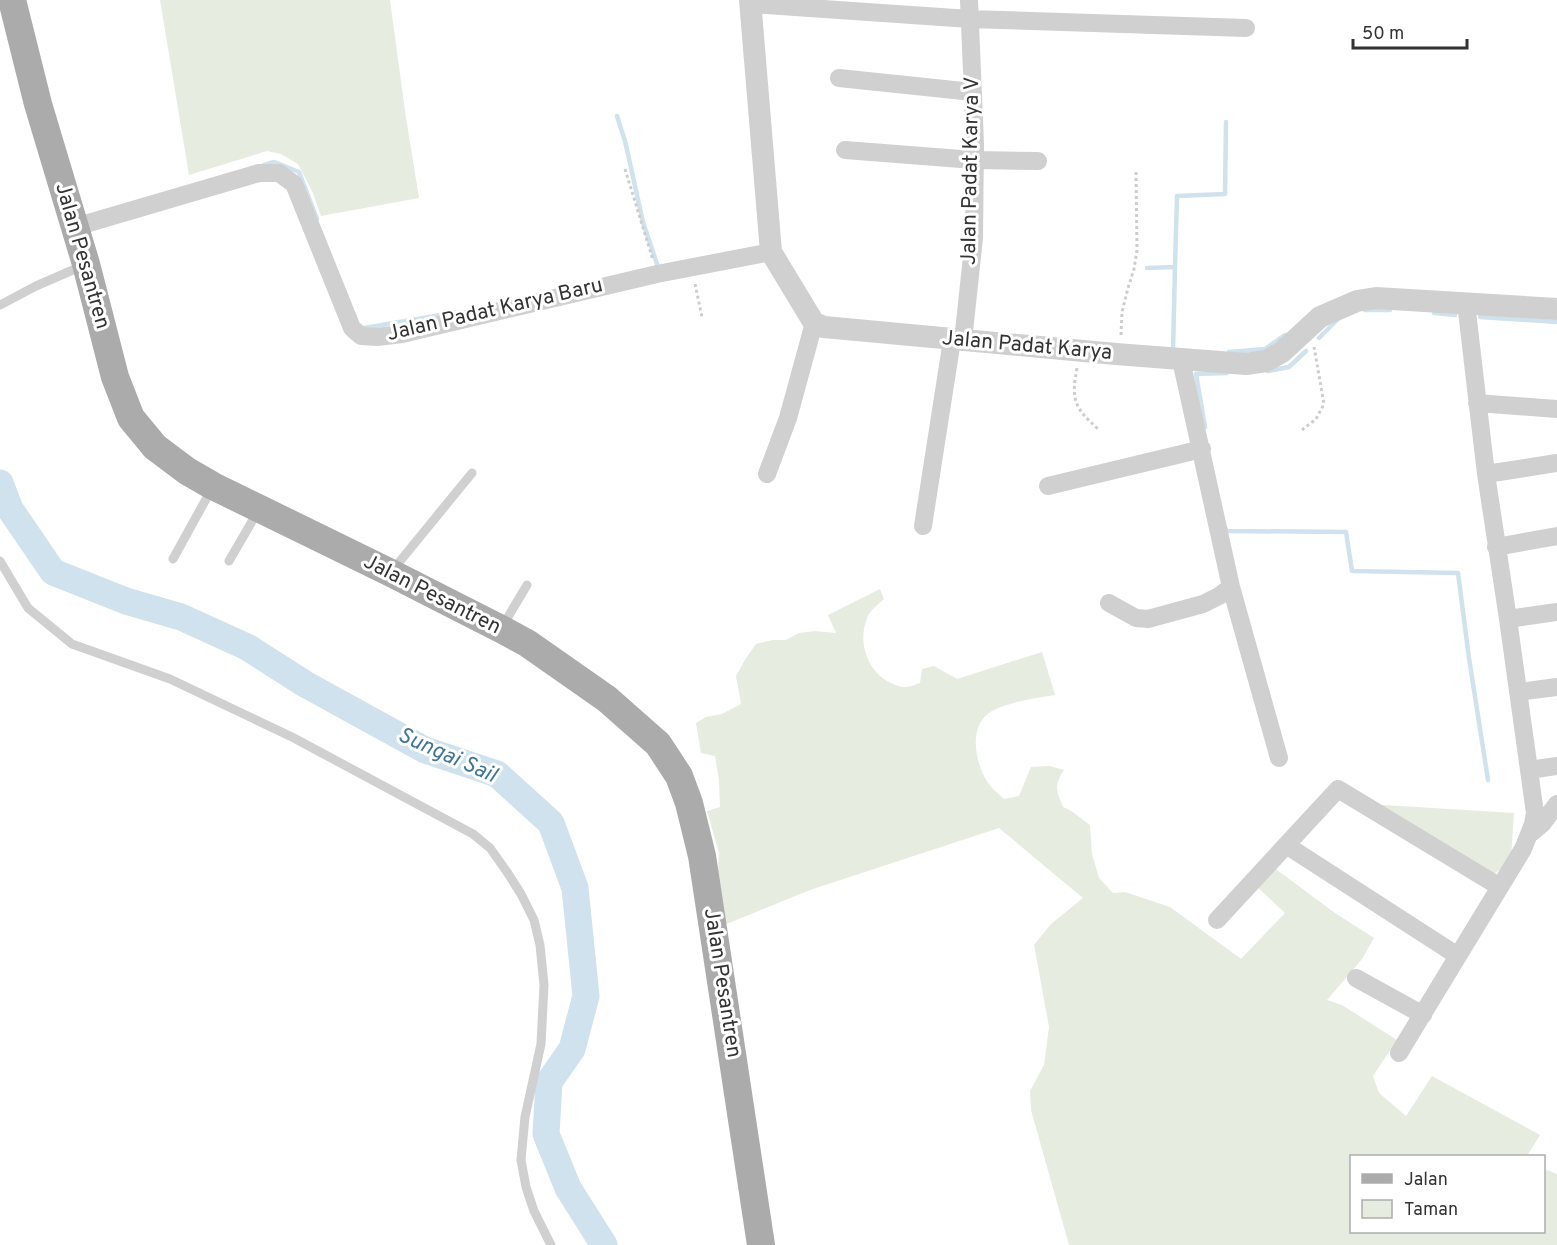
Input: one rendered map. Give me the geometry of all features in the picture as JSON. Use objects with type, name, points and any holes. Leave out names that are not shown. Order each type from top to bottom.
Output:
[{"type":"main road","name":"Jalan Pesantren","points":[[12,14],[86,264],[115,376],[131,418],[155,447],[213,486],[527,643],[607,699],[658,744],[679,776],[689,803],[702,856],[761,1245]]},
{"type":"street","name":"Jalan Padat Karya V","points":[[922,526],[974,238],[973,92],[969,0]]},
{"type":"street","points":[[767,474],[788,418],[814,323],[771,252],[750,2],[970,19],[1246,28]]},
{"type":"street","points":[[839,78],[973,92]]},
{"type":"street","points":[[845,150],[974,160],[1038,161]]},
{"type":"street","name":"Jalan Padat Karya Baru","points":[[75,227],[259,173],[279,173],[294,184],[352,328],[361,336],[377,337],[402,334],[657,273],[771,252]]},
{"type":"street","name":"Jalan Padat Karya","points":[[814,323],[824,327],[957,340],[1246,364],[1266,360],[1282,352],[1320,317],[1357,301],[1377,298],[1557,309]]},
{"type":"street","points":[[1399,1053],[1523,849],[1530,834],[1535,813],[1485,474],[1466,303]]},
{"type":"street","points":[[1181,360],[1231,587],[1279,758]]},
{"type":"street","points":[[1477,403],[1557,409]]},
{"type":"street","points":[[1048,486],[1202,449]]},
{"type":"street","points":[[1485,474],[1557,463]]},
{"type":"street","points":[[1496,547],[1557,536]]},
{"type":"street","points":[[1110,603],[1136,618],[1148,619],[1203,604],[1231,587]]},
{"type":"street","points":[[1508,619],[1557,612]]},
{"type":"street","points":[[1518,692],[1557,687]]},
{"type":"street","points":[[1529,770],[1557,766]]},
{"type":"street","points":[[1217,920],[1338,789],[1500,887]]},
{"type":"street","points":[[1530,834],[1542,824],[1557,804]]},
{"type":"street","points":[[1286,845],[1458,956]]},
{"type":"street","points":[[1356,978],[1423,1015]]},
{"type":"lane","points":[[0,305],[86,264]]},
{"type":"lane","points":[[391,573],[472,473]]},
{"type":"lane","points":[[173,559],[213,486]]},
{"type":"lane","points":[[230,561],[259,509]]},
{"type":"lane","points":[[0,561],[28,608],[72,644],[170,679],[292,736],[473,834],[490,848],[521,894],[534,920],[540,945],[544,985],[541,1044],[525,1117],[521,1160],[526,1187],[534,1211],[551,1245]]},
{"type":"lane","points":[[501,629],[527,585]]},
{"type":"path","points":[[625,169],[657,273]]},
{"type":"path","points":[[1116,354],[1121,337],[1122,312],[1137,250],[1136,171]]},
{"type":"path","points":[[692,267],[702,317]]},
{"type":"path","points":[[1302,430],[1316,419],[1324,404],[1310,328]]},
{"type":"path","points":[[1080,351],[1074,396],[1082,414],[1098,429]]},
{"type":"green space","points":[[160,0],[390,0],[419,198],[321,216],[313,193],[298,164],[281,154],[267,151],[189,175]]},
{"type":"green space","points":[[880,589],[884,599],[873,609],[865,625],[863,635],[866,654],[874,670],[881,677],[902,687],[920,683],[922,669],[934,666],[957,679],[1042,652],[1055,695],[1006,705],[992,711],[984,717],[976,735],[977,755],[983,775],[1004,799],[1019,796],[1031,767],[1049,766],[1064,770],[1057,784],[1063,807],[1090,825],[1092,854],[1099,878],[1113,893],[1125,892],[1170,907],[1241,959],[1285,913],[1254,884],[1273,867],[1335,913],[1374,938],[1362,959],[1327,1000],[1342,1005],[1397,1040],[1373,1076],[1379,1093],[1406,1116],[1432,1076],[1540,1135],[1528,1155],[1350,1155],[1350,1233],[1545,1233],[1545,1169],[1557,1174],[1557,1245],[1069,1245],[1031,1110],[1030,1091],[1044,1065],[1049,1027],[1034,945],[1051,924],[1083,898],[999,828],[810,890],[724,925],[717,891],[719,853],[707,811],[720,807],[719,780],[715,756],[701,753],[696,723],[706,717],[722,714],[741,704],[736,676],[756,644],[786,640],[799,633],[815,631],[836,633],[828,615]]},
{"type":"green space","points":[[1367,804],[1514,813],[1511,858],[1506,865],[1490,877]]},
{"type":"waterway","points":[[617,116],[625,141],[643,222],[658,267]]},
{"type":"waterway","points":[[1175,267],[1177,196],[1225,194],[1226,122]]},
{"type":"waterway","points":[[264,165],[274,162],[299,172],[317,219]]},
{"type":"waterway","points":[[1147,268],[1175,267],[1173,352]]},
{"type":"waterway","points":[[1365,310],[1390,310]]},
{"type":"waterway","points":[[364,328],[459,312]]},
{"type":"waterway","points":[[1434,313],[1455,315]]},
{"type":"waterway","points":[[1480,317],[1557,322]]},
{"type":"waterway","points":[[1319,338],[1337,320]]},
{"type":"waterway","points":[[1229,352],[1265,349],[1285,335]]},
{"type":"waterway","points":[[1268,371],[1289,367],[1306,351]]},
{"type":"waterway","points":[[1205,427],[1196,374],[1227,373]]},
{"type":"waterway","name":"Sungai Sail","points":[[0,483],[10,509],[53,572],[126,601],[181,617],[247,647],[305,684],[425,750],[497,774],[551,823],[575,888],[586,996],[572,1049],[549,1082],[546,1134],[568,1188],[604,1245]]},
{"type":"waterway","points":[[1226,529],[1226,531],[1346,532],[1352,571],[1458,573],[1488,780]]}]
